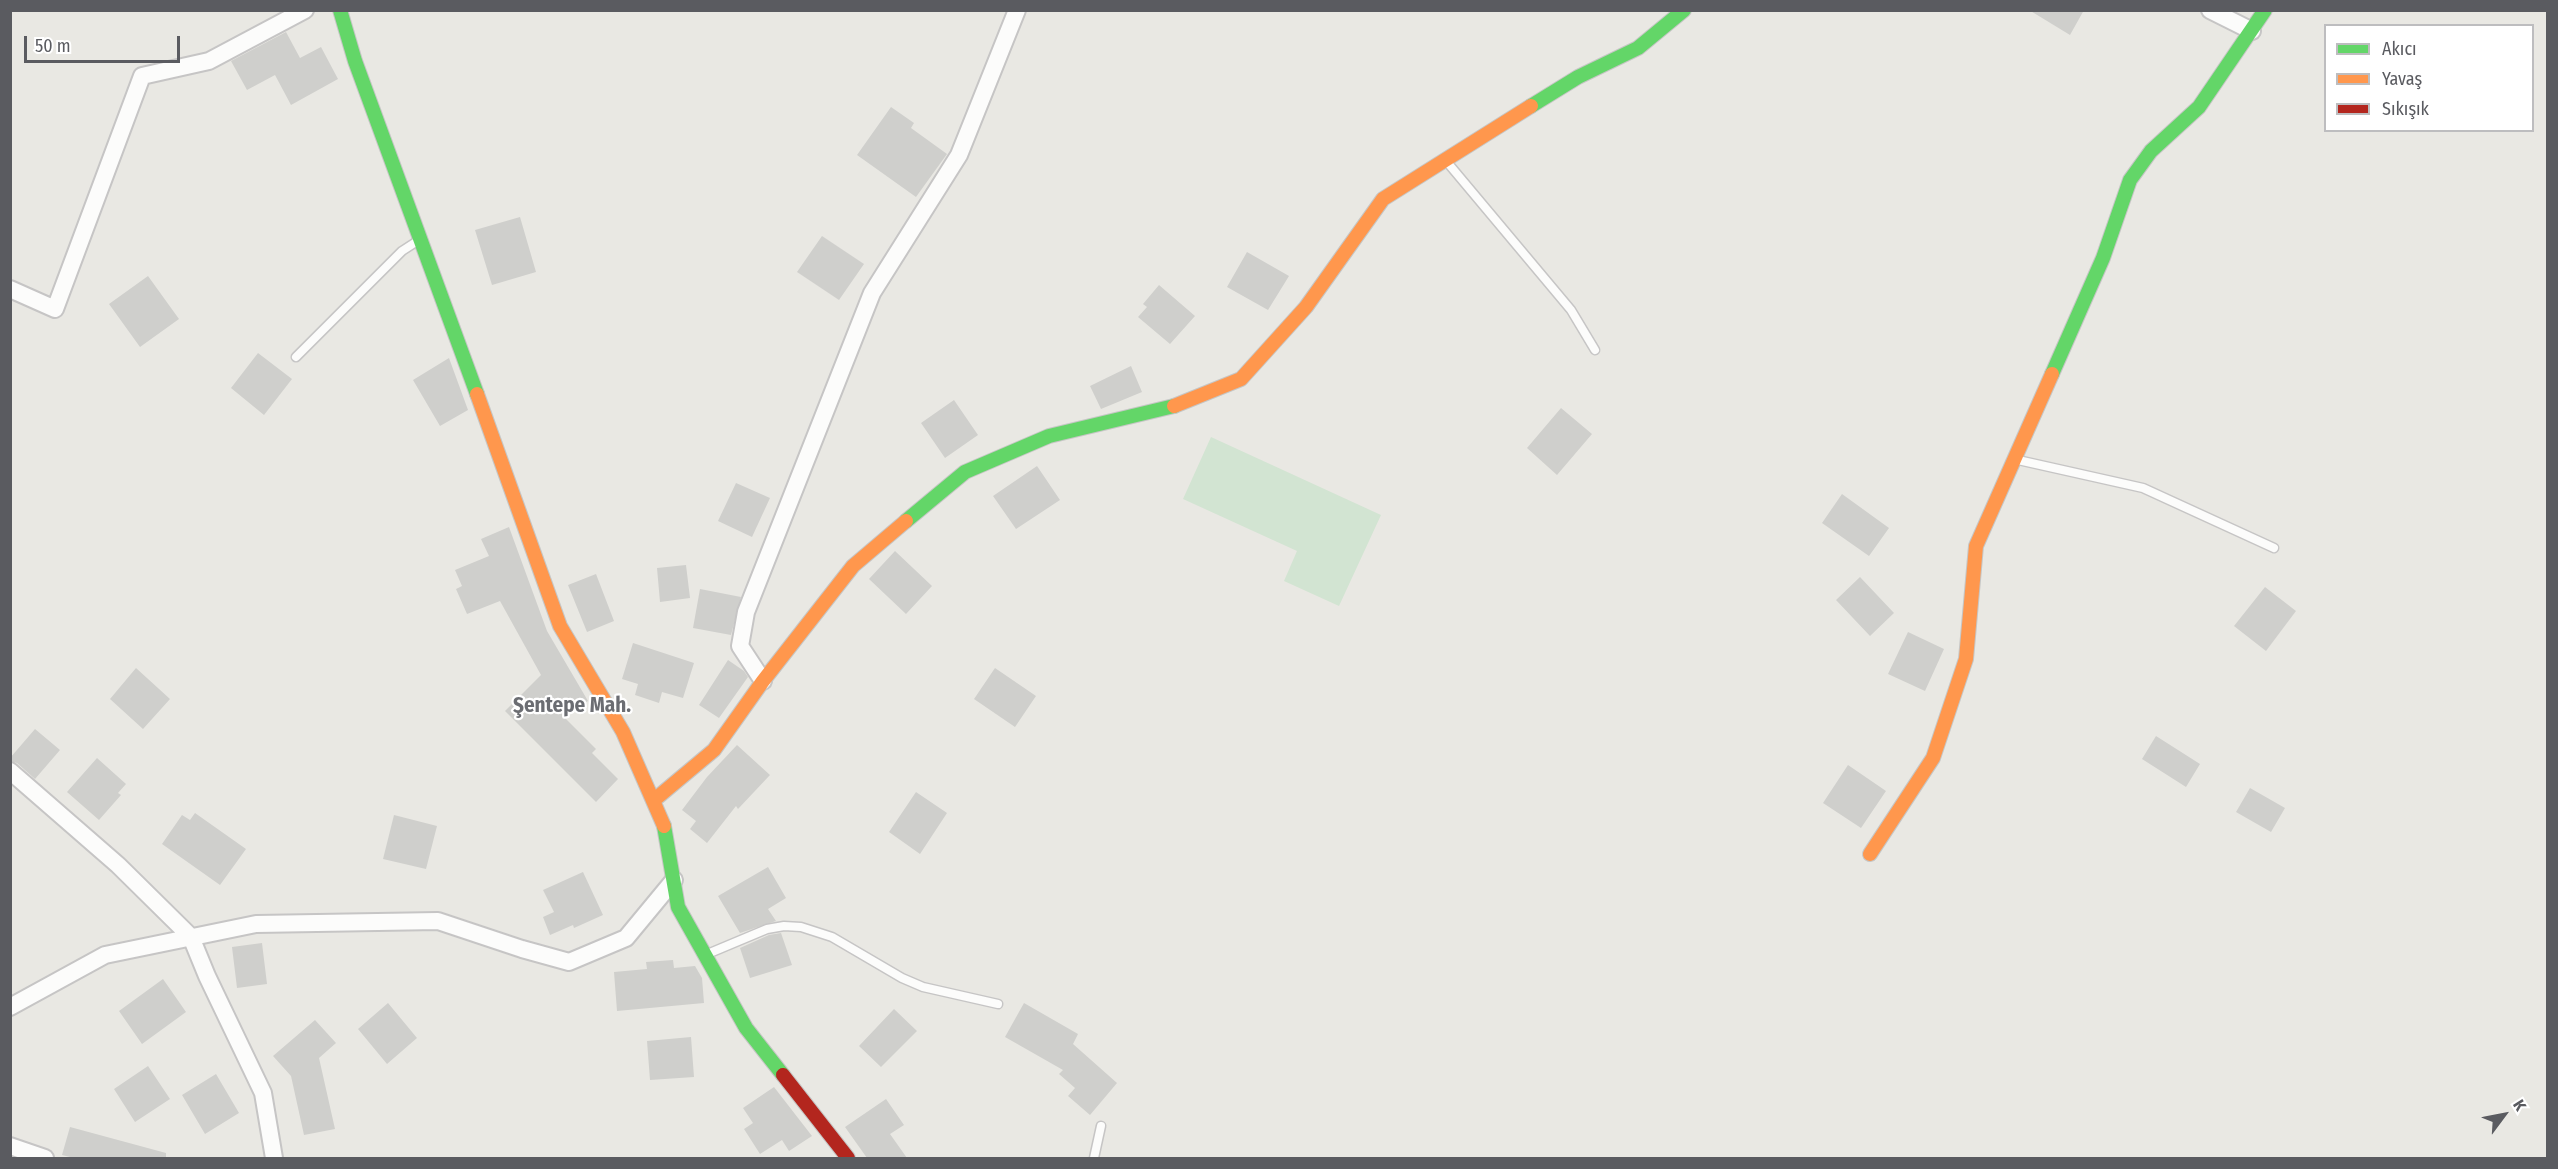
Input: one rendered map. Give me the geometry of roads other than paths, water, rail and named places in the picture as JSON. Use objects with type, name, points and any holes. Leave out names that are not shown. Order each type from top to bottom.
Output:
[{"type":"street","points":[[10,288],[56,309],[142,76],[209,61],[305,10]]},
{"type":"street","points":[[340,10],[355,61],[560,626],[623,732],[665,828],[678,907],[746,1028],[841,1155]]},
{"type":"street","points":[[763,681],[740,646],[746,612],[872,293],[959,155],[1017,10]]},
{"type":"street","points":[[653,801],[714,750],[763,681],[853,566],[965,472],[1048,436],[1169,408],[1241,379],[1306,307],[1383,199],[1578,77],[1638,48],[1684,10]]},
{"type":"street","points":[[2210,10],[2252,31]]},
{"type":"street","points":[[1870,854],[1933,758],[1966,659],[1976,546],[2103,258],[2130,180],[2151,152],[2199,107],[2265,10]]},
{"type":"street","points":[[10,771],[118,865],[191,937],[207,976],[263,1093],[274,1158]]},
{"type":"street","points":[[10,1007],[105,955],[256,924],[438,921],[522,950],[569,962],[626,938],[674,880]]},
{"type":"street","points":[[10,1146],[45,1158]]},
{"type":"lane","points":[[1444,159],[1571,310],[1594,350]]},
{"type":"lane","points":[[296,357],[402,251],[421,239]]},
{"type":"lane","points":[[2015,459],[2143,488],[2274,548]]},
{"type":"lane","points":[[705,955],[766,929],[784,926],[801,927],[832,937],[902,978],[923,987],[998,1004]]},
{"type":"lane","points":[[1094,1158],[1101,1126]]},
{"type":"district","name":"Şentepe Mah.","points":[[572,706]]}]
